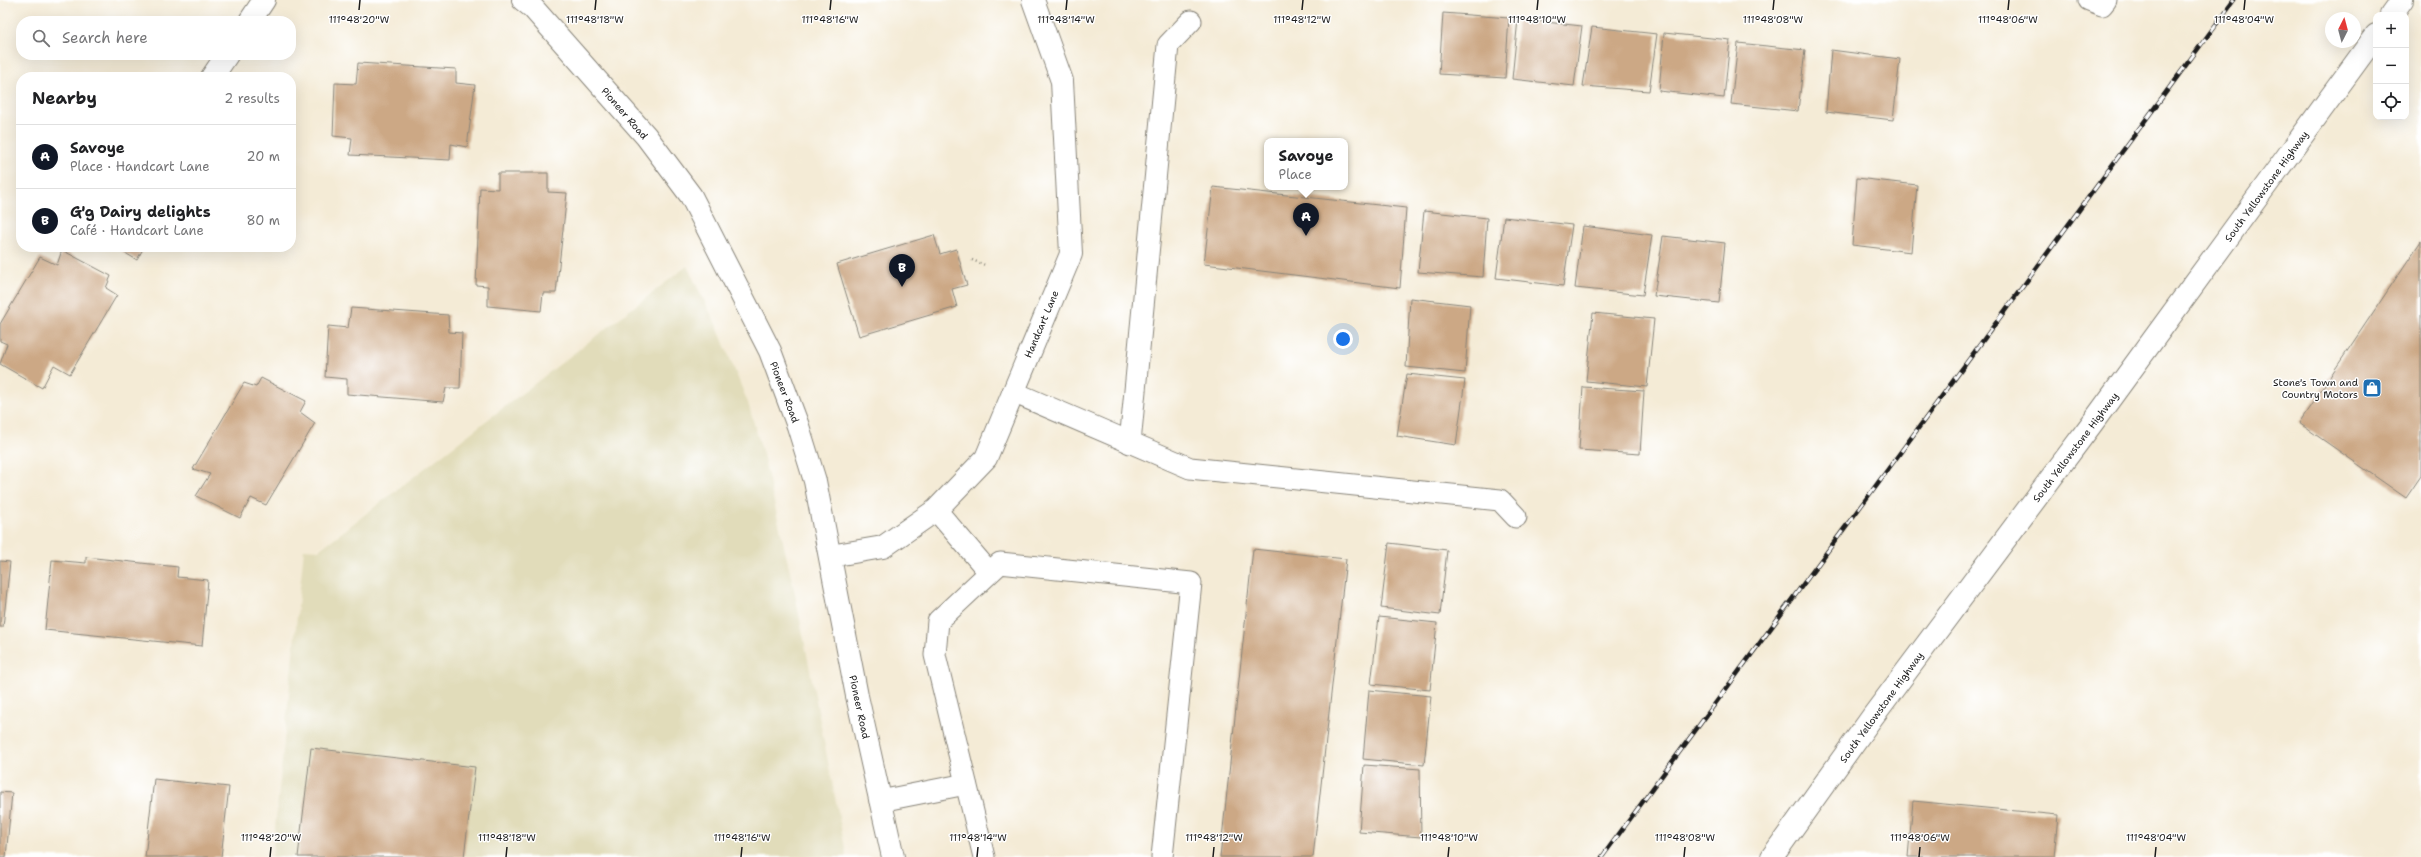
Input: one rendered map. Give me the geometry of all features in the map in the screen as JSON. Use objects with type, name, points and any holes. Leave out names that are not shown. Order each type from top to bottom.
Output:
[{"type":"street","points":[[253,16],[264,0]]},
{"type":"street","name":"Pioneer Road","points":[[523,0],[533,8],[646,136],[691,196],[770,351],[798,426],[815,481],[892,856]]},
{"type":"street","name":"Handcart Lane","points":[[830,556],[883,547],[936,510],[986,458],[1071,254],[1062,81],[1034,0]]},
{"type":"street","points":[[2393,12],[2402,0]]},
{"type":"street","name":"South Yellowstone Highway","points":[[1772,857],[2373,39]]},
{"type":"street","points":[[215,72],[224,60]]},
{"type":"lane","points":[[2090,0],[2102,5],[2106,0]]},
{"type":"lane","points":[[1130,443],[1168,45],[1191,21]]},
{"type":"lane","points":[[1013,392],[1190,468],[1500,500],[1516,517]]},
{"type":"lane","points":[[936,510],[989,572]]},
{"type":"lane","points":[[984,857],[935,655],[938,621],[1000,563],[1191,583],[1162,857]]},
{"type":"lane","points":[[880,801],[966,784]]},
{"type":"path","points":[[972,260],[985,265]]},
{"type":"shaded area","points":[[687,266],[716,324],[748,403],[763,454],[795,594],[846,853],[845,857],[272,857],[304,549],[319,550]]},
{"type":"building","points":[[1443,13],[1509,18],[1505,78],[1439,74]]},
{"type":"building","points":[[1518,19],[1582,26],[1574,86],[1512,79]]},
{"type":"building","points":[[1592,27],[1657,34],[1649,91],[1583,86]]},
{"type":"building","points":[[1664,33],[1730,40],[1724,98],[1659,91]]},
{"type":"building","points":[[1738,43],[1805,50],[1798,111],[1731,104]]},
{"type":"building","points":[[1831,50],[1900,59],[1893,120],[1826,112]]},
{"type":"building","points":[[358,63],[456,69],[456,83],[475,85],[467,147],[451,144],[450,160],[350,155],[352,138],[333,136],[335,83],[356,84]]},
{"type":"building","points":[[498,173],[548,173],[548,192],[567,193],[556,293],[543,293],[541,311],[488,306],[488,286],[476,285],[480,188],[498,189]]},
{"type":"building","points":[[1857,178],[1917,185],[1911,252],[1852,245]]},
{"type":"building","points":[[1213,187],[1406,208],[1400,288],[1204,264]]},
{"type":"building","points":[[1424,211],[1487,218],[1483,277],[1418,272]]},
{"type":"building","points":[[1504,217],[1572,225],[1563,286],[1496,278]]},
{"type":"building","points":[[1583,226],[1652,235],[1643,295],[1575,288]]},
{"type":"building","points":[[934,235],[940,254],[956,249],[967,285],[952,289],[957,307],[859,336],[837,264]]},
{"type":"building","points":[[1663,236],[1725,243],[1719,303],[1654,296]]},
{"type":"building","name":"Stone's Town and Country Motors","points":[[2421,241],[2421,476],[2406,498],[2299,423]]},
{"type":"building","points":[[61,252],[66,252],[111,276],[106,288],[117,295],[70,374],[54,365],[42,388],[0,364],[7,344],[0,341],[0,324],[40,257],[57,265]]},
{"type":"building","points":[[123,252],[141,252],[137,260]]},
{"type":"building","points":[[1410,298],[1470,305],[1465,373],[1406,367]]},
{"type":"building","points":[[351,308],[448,315],[449,332],[462,333],[460,388],[446,388],[443,402],[347,394],[347,379],[325,377],[328,326],[348,328]]},
{"type":"building","points":[[1593,313],[1654,319],[1647,387],[1586,381]]},
{"type":"building","points":[[1407,374],[1465,380],[1456,445],[1397,436]]},
{"type":"building","points":[[261,378],[306,401],[300,412],[315,423],[266,505],[251,498],[240,518],[196,496],[210,474],[193,469],[244,383],[256,387]]},
{"type":"building","points":[[1583,387],[1644,391],[1640,454],[1579,450]]},
{"type":"building","points":[[1389,543],[1447,550],[1440,615],[1381,608]]},
{"type":"building","points":[[1253,549],[1346,559],[1313,857],[1220,857]]},
{"type":"building","points":[[86,557],[178,567],[177,577],[208,580],[202,646],[45,630],[52,560],[86,563]]},
{"type":"building","points":[[0,561],[10,562],[3,627],[0,627]]},
{"type":"building","points":[[1379,617],[1437,623],[1430,690],[1371,684]]},
{"type":"building","points":[[1369,690],[1431,696],[1424,765],[1363,759]]},
{"type":"building","points":[[311,748],[475,767],[464,857],[298,857]]},
{"type":"building","points":[[1364,765],[1420,769],[1421,837],[1359,832]]},
{"type":"building","points":[[154,779],[229,787],[221,857],[145,857]]},
{"type":"building","points":[[0,792],[12,793],[6,857],[0,857]]},
{"type":"building","points":[[1913,801],[2058,815],[2054,857],[1908,857]]},
{"type":"railway","points":[[1602,857],[2234,0]]},
{"type":"place","name":"Savoye","points":[[1306,236]]},
{"type":"place","name":"G'g Dairy delights","points":[[902,287]]},
{"type":"place","name":"Stone's Town and Country Motors","points":[[2372,388]]}]
